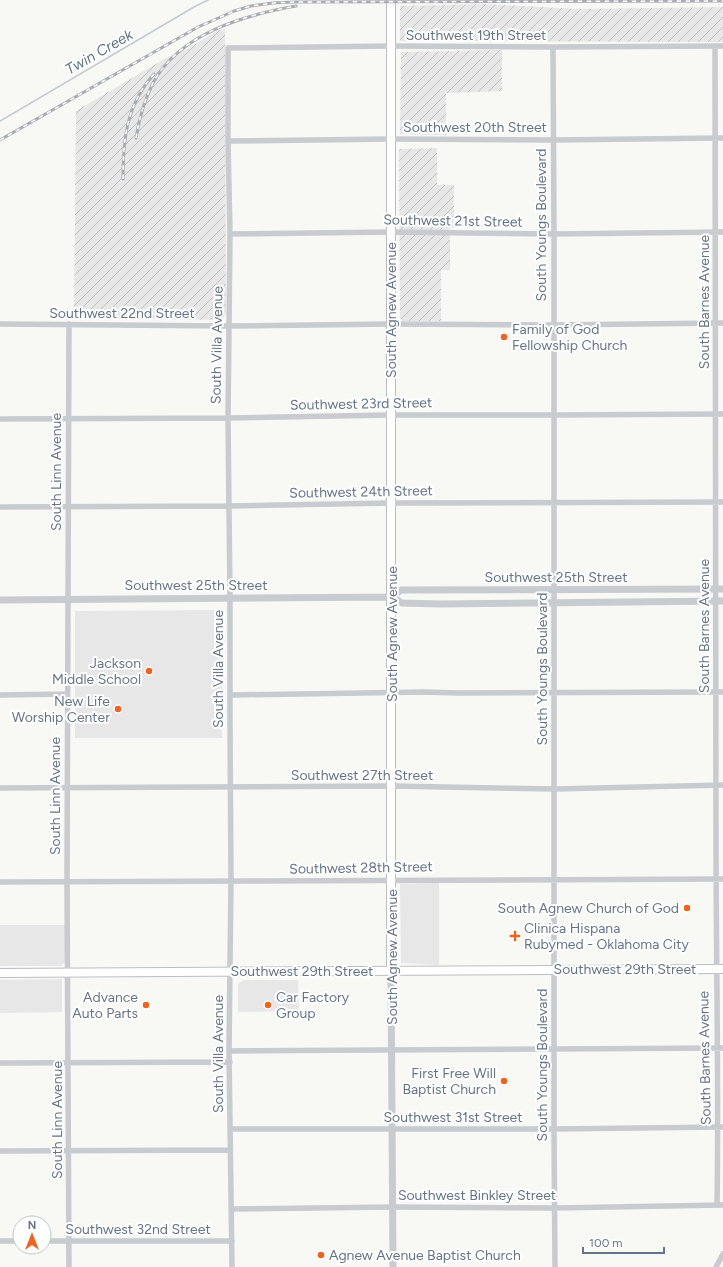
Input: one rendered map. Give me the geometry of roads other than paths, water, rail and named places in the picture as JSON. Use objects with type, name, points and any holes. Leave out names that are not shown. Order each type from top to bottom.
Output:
[{"type":"main road","name":"South Agnew Avenue","points":[[391,0],[391,971]]},
{"type":"main road","name":"Southwest 29th Street","points":[[0,973],[720,969]]},
{"type":"street","name":"Southwest 19th Street","points":[[228,48],[391,46],[723,46]]},
{"type":"street","name":"South Barnes Avenue","points":[[715,46],[716,502],[720,692],[716,786],[716,879],[720,969],[720,1205]]},
{"type":"street","name":"South Youngs Boulevard","points":[[553,47],[554,1129],[556,1267]]},
{"type":"street","name":"South Villa Avenue","points":[[228,48],[230,234],[228,418],[231,882],[229,1051],[232,1267]]},
{"type":"street","name":"Southwest 20th Street","points":[[228,141],[723,138]]},
{"type":"street","name":"Southwest 21st Street","points":[[230,234],[391,232],[554,234],[723,232]]},
{"type":"street","name":"Southwest 22nd Street","points":[[0,324],[230,326],[723,323]]},
{"type":"street","name":"South Linn Avenue","points":[[69,324],[67,694],[69,1267]]},
{"type":"street","name":"Southwest 23rd Street","points":[[0,419],[228,418],[391,414],[723,414]]},
{"type":"street","name":"Southwest 24th Street","points":[[0,506],[229,506],[392,503],[723,502]]},
{"type":"street","name":"Southwest 25th Street","points":[[392,597],[401,590],[719,589]]},
{"type":"street","name":"Southwest 25th Street","points":[[0,600],[392,597],[402,602],[441,604],[719,601]]},
{"type":"street","points":[[230,695],[392,692],[720,692]]},
{"type":"street","points":[[0,695],[67,694]]},
{"type":"street","name":"Southwest 27th Street","points":[[0,788],[392,786],[554,789],[723,785]]},
{"type":"street","name":"Southwest 28th Street","points":[[0,882],[231,882],[392,879],[723,879]]},
{"type":"street","name":"South Agnew Avenue","points":[[391,971],[393,1267]]},
{"type":"street","points":[[229,1051],[720,1048]]},
{"type":"street","points":[[0,1063],[230,1062]]},
{"type":"street","name":"Southwest 31st Street","points":[[231,1129],[554,1129],[721,1127]]},
{"type":"street","points":[[0,1151],[230,1150]]},
{"type":"street","name":"Southwest Binkley Street","points":[[231,1209],[393,1207],[555,1208],[720,1205]]},
{"type":"street","points":[[0,1241],[12,1241]]},
{"type":"street","name":"Southwest 32nd Street","points":[[52,1241],[232,1241]]},
{"type":"street","points":[[716,1267],[723,1254]]},
{"type":"waterway","name":"Twin Creek","points":[[0,121],[208,0]]},
{"type":"railway","points":[[0,140],[198,27],[234,11],[251,6],[293,2],[723,1]]},
{"type":"railway","points":[[136,138],[142,110],[153,83],[165,66],[180,51],[197,39],[235,21],[296,6]]},
{"type":"railway","points":[[123,179],[125,137],[128,124],[137,98],[154,74]]},
{"type":"place","name":"Family of God Fellowship Church","points":[[504,337]]},
{"type":"place","name":"Jackson Middle School","points":[[149,671]]},
{"type":"place","name":"New Life Worship Center","points":[[118,709]]},
{"type":"place","name":"South Agnew Church of God","points":[[687,908]]},
{"type":"place","name":"Clinica Hispana Rubymed - Oklahoma City","points":[[515,936]]},
{"type":"place","name":"Advance Auto Parts","points":[[146,1005]]},
{"type":"place","name":"Car Factory Group","points":[[268,1005]]},
{"type":"place","name":"First Free Will Baptist Church","points":[[504,1081]]},
{"type":"place","name":"Agnew Avenue Baptist Church","points":[[321,1255]]}]
